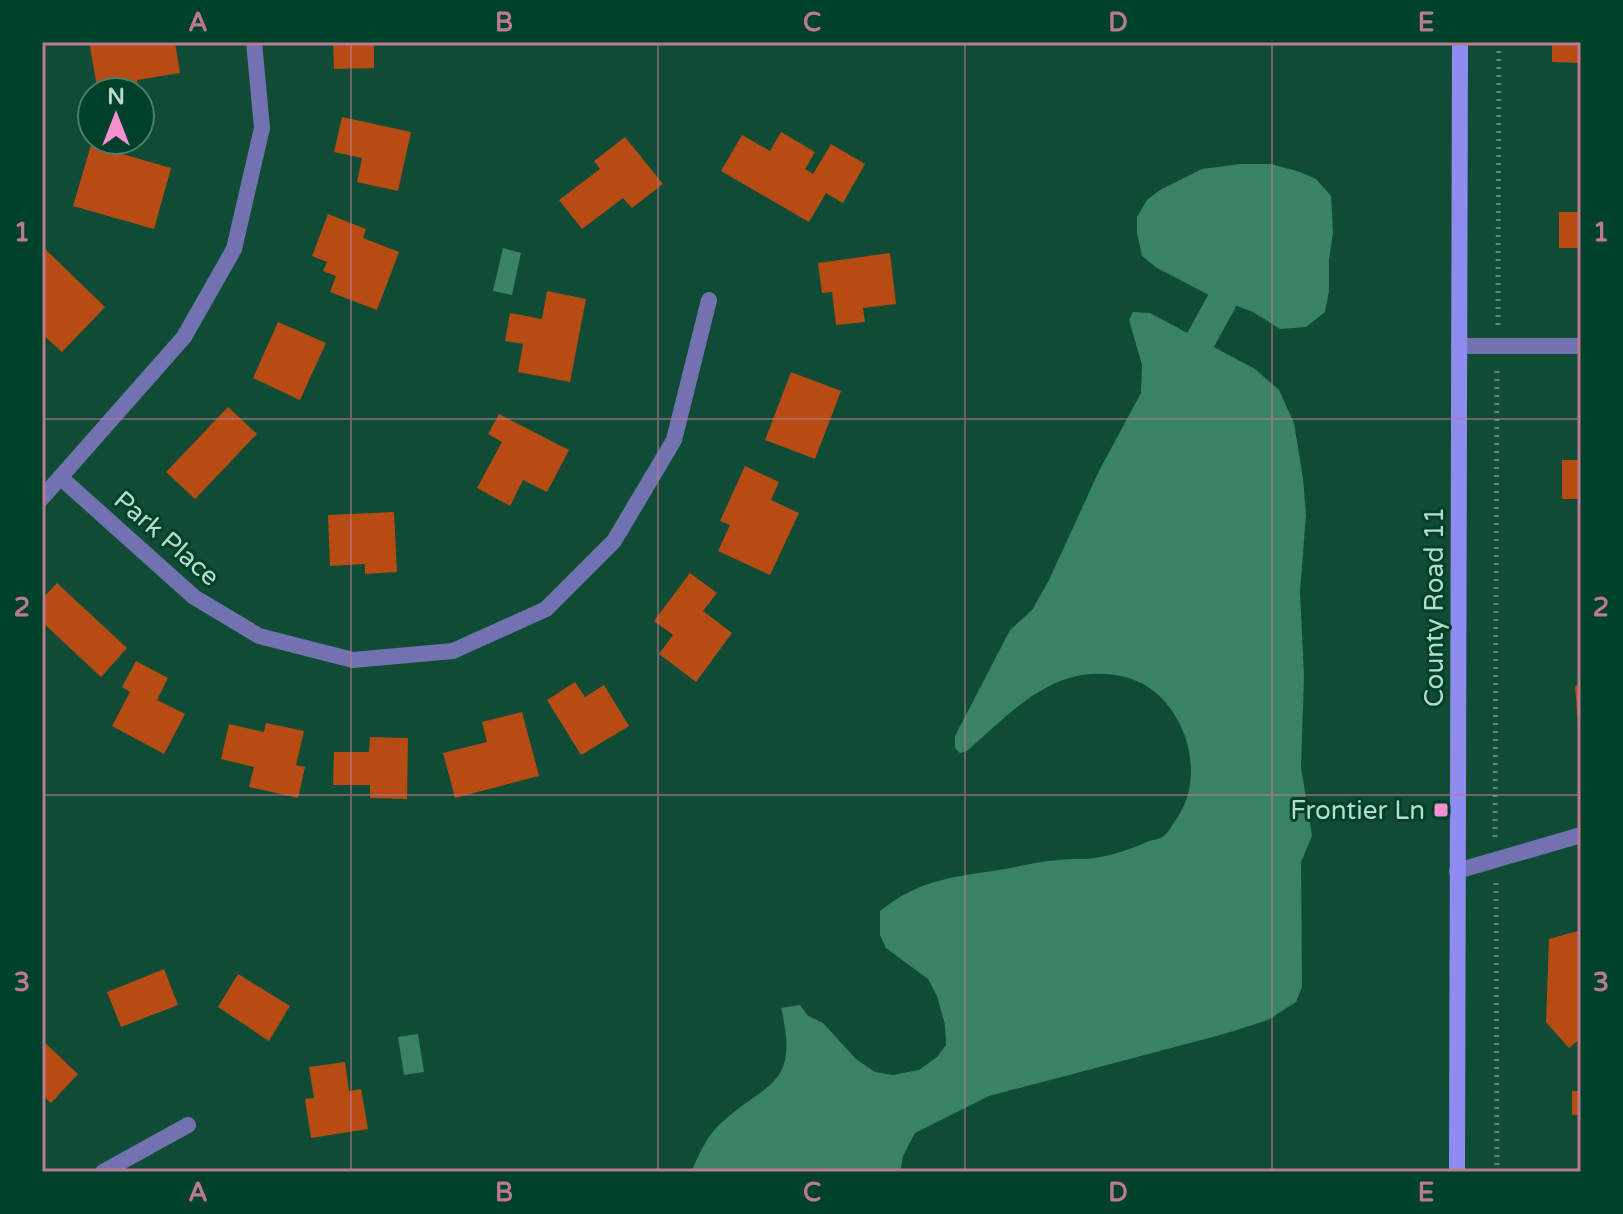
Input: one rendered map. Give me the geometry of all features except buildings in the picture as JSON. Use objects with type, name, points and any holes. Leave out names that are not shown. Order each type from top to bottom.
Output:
[{"type":"street","points":[[42,498],[184,337],[234,249],[262,128],[254,42]]},
{"type":"street","name":"County Road 11","points":[[1457,1172],[1460,42]]},
{"type":"street","name":"Park Place","points":[[60,477],[194,597],[259,636],[353,660],[453,651],[546,609],[614,541],[674,440],[709,300]]},
{"type":"street","points":[[1459,346],[1581,346]]},
{"type":"street","points":[[1457,871],[1581,835]]},
{"type":"street","points":[[103,1172],[188,1125]]},
{"type":"path","points":[[1497,1172],[1495,860],[1499,42]]},
{"type":"shaded area","points":[[1271,164],[1300,172],[1316,179],[1331,196],[1333,232],[1325,312],[1306,327],[1280,329],[1253,312],[1211,296],[1157,268],[1142,256],[1137,217],[1147,200],[1202,169]]},
{"type":"shaded area","points":[[503,248],[521,253],[512,295],[493,291]]},
{"type":"shaded area","points":[[1133,312],[1150,313],[1255,369],[1279,390],[1294,423],[1306,515],[1300,591],[1304,677],[1301,767],[1312,836],[1301,862],[1302,987],[1296,1002],[1268,1020],[1224,1034],[989,1096],[915,1133],[903,1156],[900,1172],[691,1172],[716,1128],[774,1082],[782,1070],[786,1035],[781,1008],[800,1005],[808,1016],[823,1023],[856,1059],[875,1072],[893,1075],[919,1070],[937,1057],[946,1045],[945,1025],[937,996],[928,979],[886,948],[880,935],[880,911],[925,885],[955,877],[1045,861],[1095,858],[1128,849],[1164,836],[1184,805],[1190,787],[1191,768],[1183,730],[1162,699],[1148,687],[1123,676],[1095,674],[1061,681],[1018,706],[967,751],[960,753],[955,748],[955,736],[1010,630],[1032,610],[1049,580],[1099,471],[1141,393],[1142,365],[1129,320]]},
{"type":"shaded area","points":[[418,1034],[424,1072],[404,1075],[398,1037]]},
{"type":"waterway","points":[[1200,341],[1222,301]]},
{"type":"place","name":"Frontier Ln","points":[[1441,810]]}]
